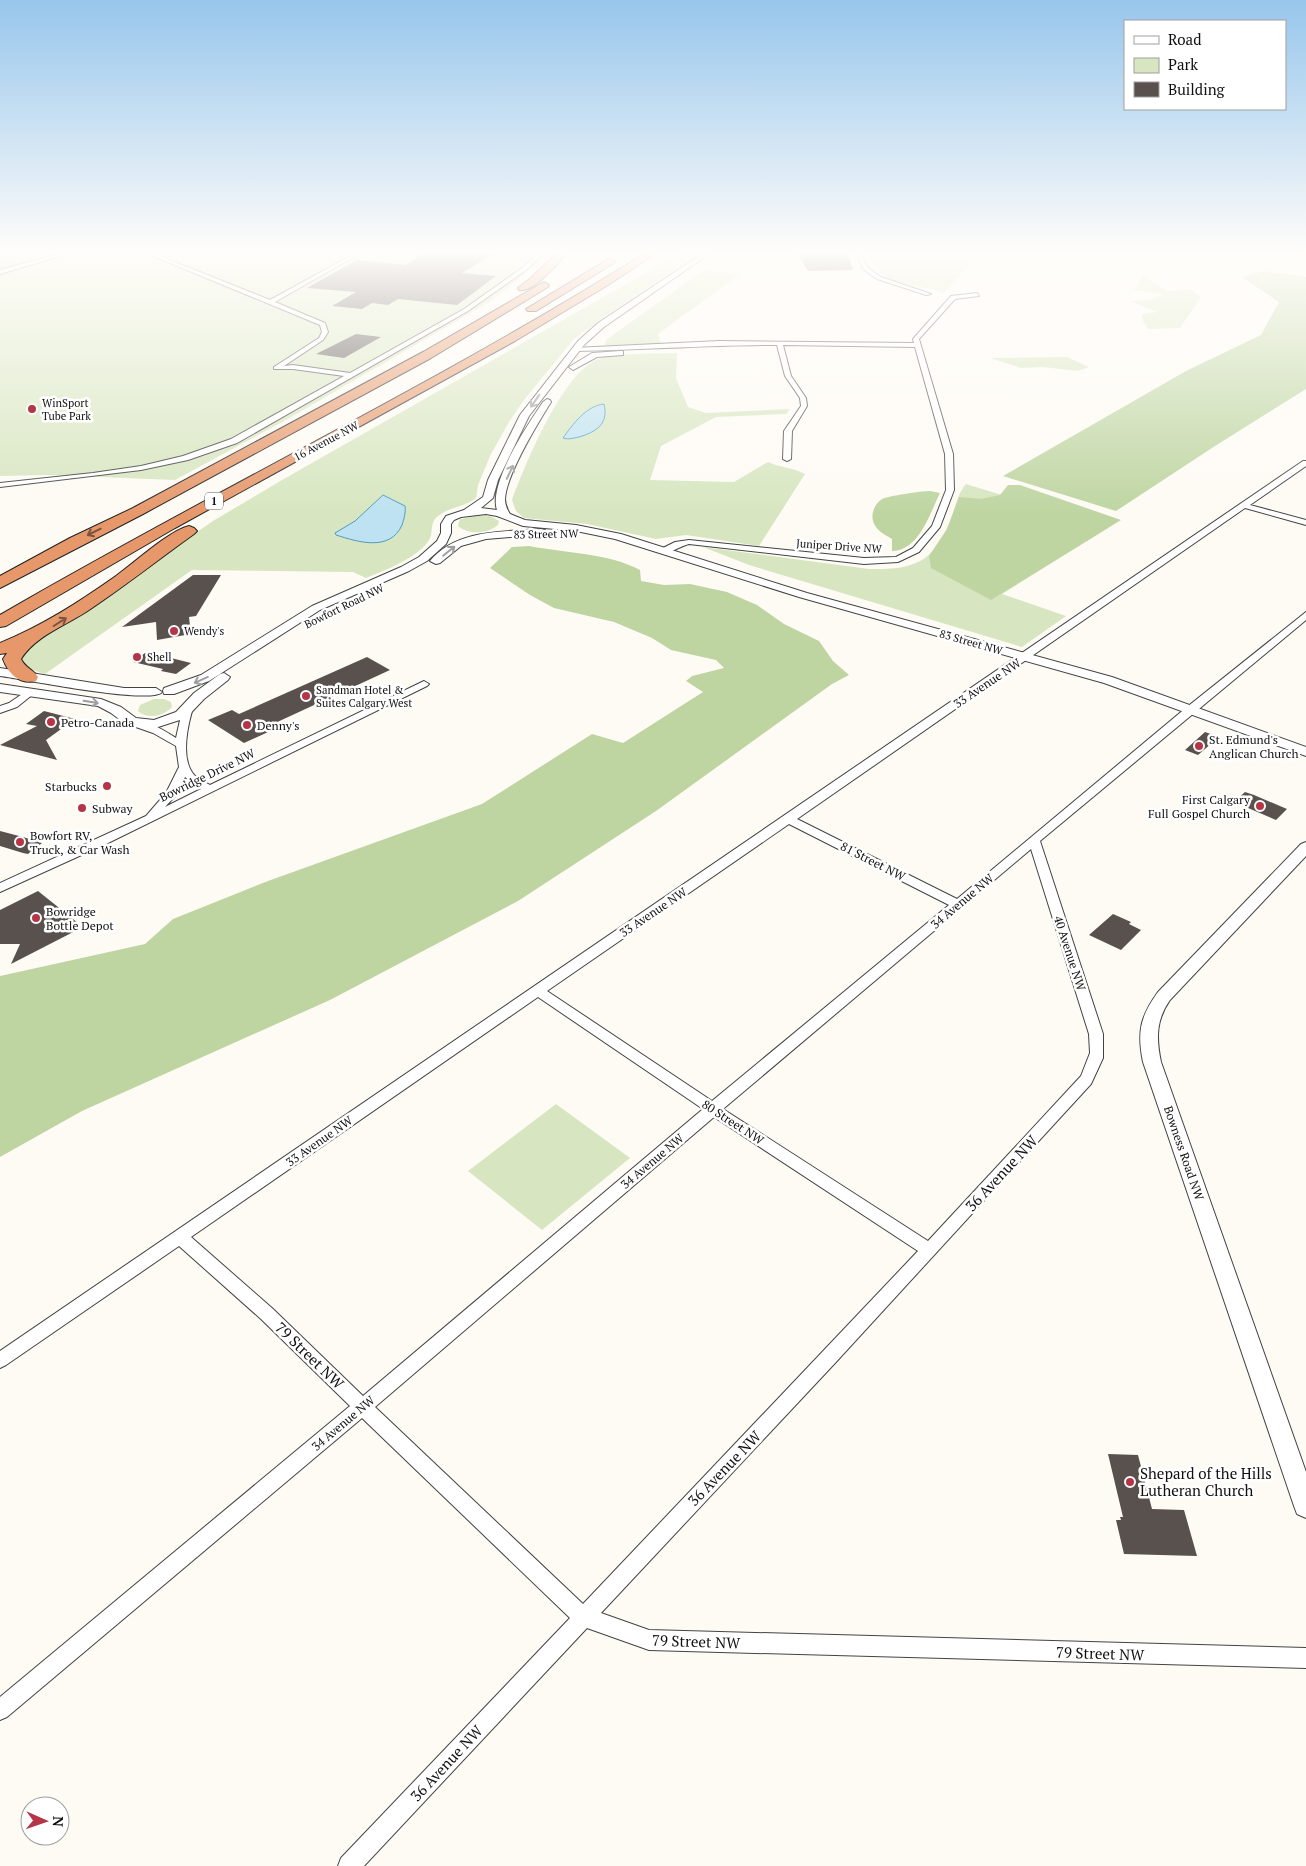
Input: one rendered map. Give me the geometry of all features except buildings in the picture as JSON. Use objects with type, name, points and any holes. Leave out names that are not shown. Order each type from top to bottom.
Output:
[{"type":"highway","points":[[138,511],[432,341]]},
{"type":"highway","points":[[0,583],[68,545],[138,511],[450,341]]},
{"type":"highway","name":"16 Avenue NW","points":[[0,622],[209,504],[430,385],[507,341]]},
{"type":"highway","name":"16 Avenue NW","points":[[0,607],[367,408],[460,353]]},
{"type":"highway","points":[[133,534],[228,475],[349,408],[393,380],[427,355]]},
{"type":"highway","points":[[29,685],[16,669],[12,659],[22,645],[73,614],[175,540],[262,487],[371,426],[430,385]]},
{"type":"highway","points":[[2,648],[36,636]]},
{"type":"street","points":[[276,368],[318,341]]},
{"type":"street","points":[[0,485],[126,471],[211,450],[253,431],[411,341]]},
{"type":"street","points":[[485,536],[455,534],[446,526],[450,518],[479,506],[488,498],[493,480],[525,415],[589,341]]},
{"type":"street","points":[[508,517],[502,509],[500,499],[506,480],[538,416],[573,367],[583,349],[593,341]]},
{"type":"street","points":[[583,349],[625,349],[720,344],[918,345],[917,341]]},
{"type":"street","points":[[573,367],[596,355],[780,345]]},
{"type":"street","points":[[780,345],[788,376],[803,398],[804,406],[788,431],[787,459]]},
{"type":"street","name":"Juniper Drive NW","points":[[664,551],[678,544],[689,542],[864,561],[885,561],[898,559],[916,550],[936,526],[950,490],[949,454],[918,345]]},
{"type":"street","points":[[583,349],[620,353]]},
{"type":"street","points":[[276,368],[293,367],[350,375]]},
{"type":"street","points":[[276,368],[282,372],[341,380]]},
{"type":"street","name":"33 Avenue NW","points":[[0,1360],[1306,463]]},
{"type":"street","points":[[0,480],[32,481]]},
{"type":"street","points":[[1245,506],[1306,523]]},
{"type":"street","points":[[463,513],[486,511],[508,517]]},
{"type":"street","name":"83 Street NW","points":[[508,517],[534,525],[593,531],[633,541],[803,595],[1108,680],[1306,752]]},
{"type":"street","name":"Bowfort Road NW","points":[[131,720],[165,722],[182,715],[209,688],[310,621],[354,599],[421,570],[457,544],[507,528],[510,523],[508,517]]},
{"type":"street","name":"Bowfort Road NW","points":[[0,688],[29,685],[124,692],[162,692],[206,678],[247,650],[316,608],[422,559],[442,542],[446,526]]},
{"type":"street","name":"83 Street NW","points":[[485,536],[551,532],[584,533],[633,541]]},
{"type":"street","name":"34 Avenue NW","points":[[0,1710],[364,1406],[713,1109],[1190,709],[1306,615]]},
{"type":"street","name":"Bowfort Road NW","points":[[0,672],[29,685],[101,704],[180,744]]},
{"type":"street","name":"Bowridge Drive NW","points":[[0,888],[146,820],[424,684]]},
{"type":"street","points":[[0,710],[13,705],[29,685]]},
{"type":"street","points":[[131,720],[124,710],[130,702],[141,696],[162,692],[185,696],[190,702],[180,744],[185,766],[191,778],[209,789]]},
{"type":"street","points":[[146,820],[171,794],[185,766]]},
{"type":"street","name":"81 Street NW","points":[[789,819],[958,904]]},
{"type":"street","name":"40 Avenue NW","points":[[1034,841],[1096,1034],[1099,1047],[1094,1066]]},
{"type":"street","name":"Bowness Road NW","points":[[1306,847],[1164,996],[1153,1011],[1148,1027],[1147,1040],[1152,1062],[1306,1506]]},
{"type":"street","name":"80 Street NW","points":[[538,991],[713,1109],[929,1250]]},
{"type":"street","name":"36 Avenue NW","points":[[349,1866],[830,1357],[1086,1080],[1094,1066]]},
{"type":"street","name":"79 Street NW","points":[[180,1237],[267,1314],[464,1505],[583,1617],[649,1640],[1306,1658]]},
{"type":"green space","points":[[0,341],[422,341],[286,420],[175,480],[48,475],[0,476]]},
{"type":"green space","points":[[526,341],[572,341],[524,400],[509,422],[491,454],[478,485],[476,498],[438,516],[433,522],[429,540],[409,558],[366,578],[353,572],[192,570],[45,674],[27,668],[19,662],[26,645],[81,612],[213,521]]},
{"type":"green space","points":[[606,341],[660,341],[661,344],[605,345]]},
{"type":"green space","points":[[1248,341],[1306,341],[1306,389],[1116,511],[1003,476],[1186,371]]},
{"type":"green space","points":[[677,353],[676,378],[688,407],[706,413],[790,409],[786,414],[716,417],[661,446],[650,480],[734,482],[768,462],[805,474],[759,546],[686,535],[656,539],[587,524],[524,518],[516,511],[512,500],[535,445],[557,404],[581,371],[594,361],[611,356]]},
{"type":"green space","points":[[1067,357],[1089,367],[1078,371],[1043,367],[1021,368],[990,358]]},
{"type":"green space","points":[[966,484],[1108,528],[1002,594],[1066,616],[1022,647],[749,565],[703,547],[869,569],[899,568],[922,560],[931,553],[945,532],[959,495]]},
{"type":"green space","points":[[1008,485],[1020,485],[1121,520],[991,600],[931,568],[929,556],[947,529],[959,497],[981,499],[1000,495]]},
{"type":"green space","points":[[930,491],[940,493],[922,530],[909,545],[892,551],[892,539],[879,531],[874,523],[872,516],[876,505],[885,498]]},
{"type":"green space","points":[[480,515],[490,516],[499,521],[498,525],[483,532],[467,531],[458,526],[460,519]]},
{"type":"green space","points":[[529,546],[586,554],[628,564],[640,570],[641,581],[664,585],[690,584],[727,592],[757,605],[784,624],[819,641],[833,661],[849,675],[832,684],[656,811],[518,901],[330,1000],[82,1111],[0,1157],[0,976],[145,944],[173,919],[268,881],[482,804],[592,734],[623,743],[703,692],[686,681],[692,676],[724,668],[716,660],[671,650],[652,638],[614,622],[554,608],[530,595],[490,568],[512,547]]},
{"type":"green space","points":[[154,699],[164,699],[171,702],[172,707],[165,713],[155,716],[142,714],[138,711],[140,705]]},
{"type":"green space","points":[[556,1104],[630,1158],[542,1230],[468,1171]]},
{"type":"water","points":[[604,404],[605,417],[596,430],[579,437],[563,438],[586,412],[597,405]]},
{"type":"water","points":[[383,495],[405,506],[403,523],[397,533],[390,539],[373,543],[336,535],[335,533],[355,521]]},
{"type":"place","name":"WinSport Tube Park","points":[[32,409]]},
{"type":"place","name":"Wendy's","points":[[174,631]]},
{"type":"place","name":"Shell","points":[[137,657]]},
{"type":"place","name":"Sandman Hotel & Suites Calgary West","points":[[306,696]]},
{"type":"place","name":"Petro-Canada","points":[[51,722]]},
{"type":"place","name":"Denny's","points":[[247,725]]},
{"type":"place","name":"St. Edmund's Anglican Church","points":[[1199,746]]},
{"type":"place","name":"Starbucks","points":[[107,786]]},
{"type":"place","name":"First Calgary Full Gospel Church","points":[[1260,806]]},
{"type":"place","name":"Subway","points":[[82,808]]},
{"type":"place","name":"Bowfort RV, Truck, & Car Wash","points":[[20,842]]},
{"type":"place","name":"Bowridge Bottle Depot","points":[[36,918]]},
{"type":"place","name":"Shepard of the Hills Lutheran Church","points":[[1130,1482]]}]
